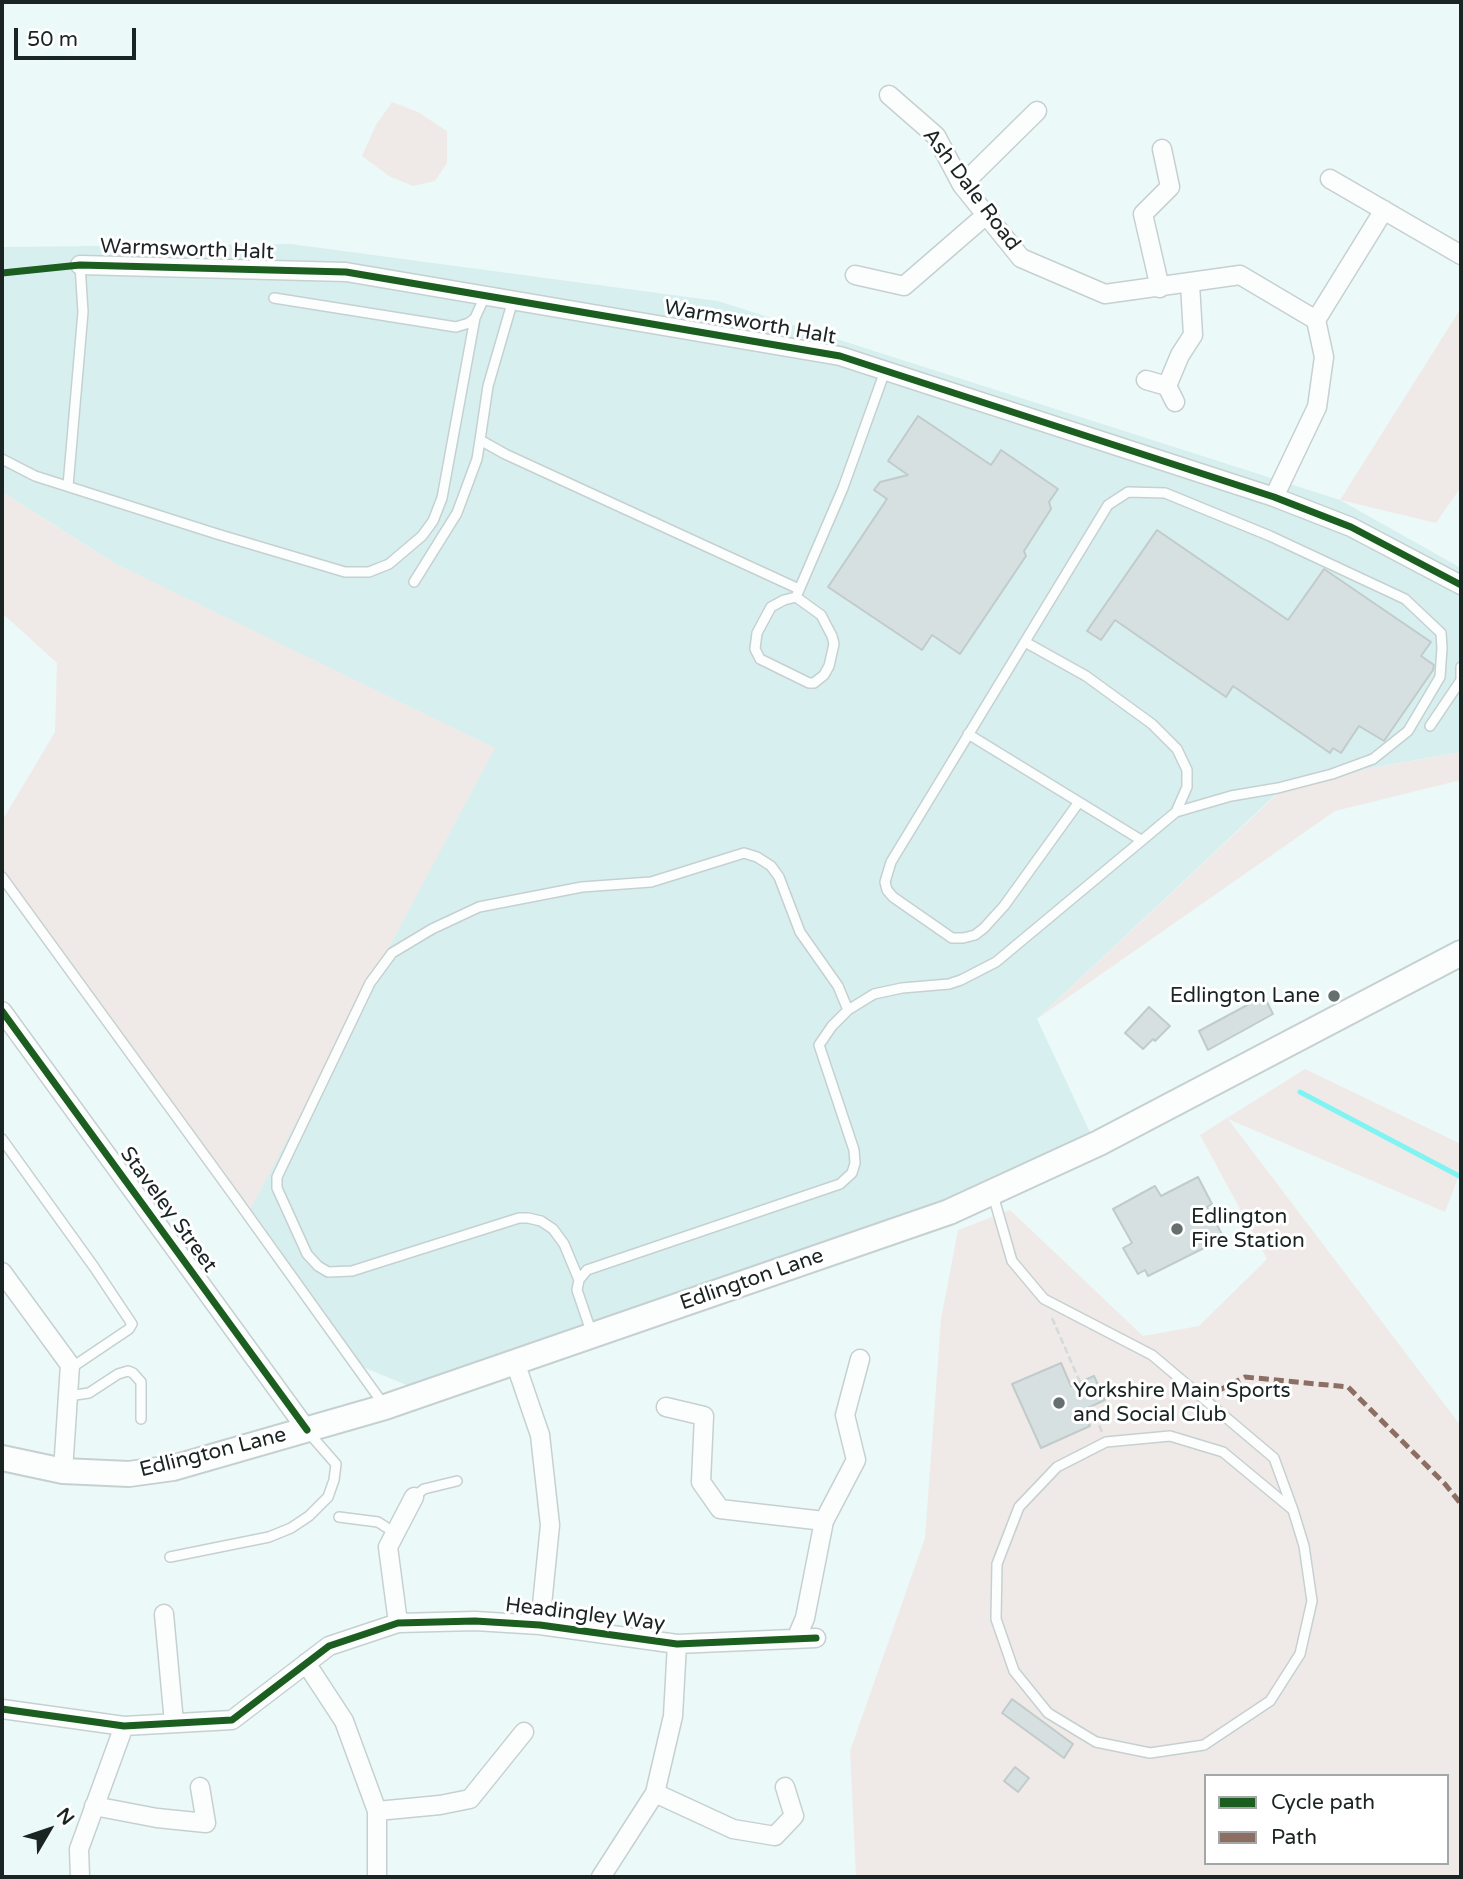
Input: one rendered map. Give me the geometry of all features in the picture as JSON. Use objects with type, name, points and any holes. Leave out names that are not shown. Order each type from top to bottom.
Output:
[{"type":"main road","name":"Edlington Lane","points":[[2,1458],[63,1471],[129,1474],[173,1468],[385,1407],[949,1212],[1098,1143],[1461,953]]},
{"type":"street","name":"Ash Dale Road","points":[[889,95],[936,136],[962,185],[1021,258],[1105,295],[1240,275],[1316,320]]},
{"type":"street","points":[[962,185],[1037,111]]},
{"type":"street","points":[[1160,288],[1143,214],[1170,187],[1162,149]]},
{"type":"street","points":[[1330,179],[1461,255]]},
{"type":"street","points":[[1274,497],[1317,407],[1324,357],[1316,320],[1384,210]]},
{"type":"street","points":[[855,275],[904,286],[986,215]]},
{"type":"street","name":"Warmsworth Halt","points":[[80,265],[346,272],[840,356],[1274,497],[1351,527],[1461,585]]},
{"type":"street","points":[[1146,380],[1171,394],[1181,355],[1193,335],[1191,284]]},
{"type":"street","name":"Staveley Street","points":[[2,1011],[307,1430]]},
{"type":"street","points":[[2,1272],[69,1365],[63,1471]]},
{"type":"street","points":[[796,1639],[806,1618],[824,1521],[856,1460],[845,1415],[860,1359]]},
{"type":"street","points":[[515,1362],[540,1435],[550,1525],[540,1625]]},
{"type":"street","points":[[666,1408],[704,1416],[701,1482],[720,1509],[824,1521]]},
{"type":"street","points":[[398,1622],[388,1547],[415,1497]]},
{"type":"street","points":[[164,1614],[174,1723]]},
{"type":"street","name":"Headingley Way","points":[[2,1709],[124,1726],[232,1720],[329,1646],[398,1622],[475,1621],[540,1625],[677,1644],[816,1638]]},
{"type":"street","points":[[601,1877],[655,1793],[673,1716],[677,1644]]},
{"type":"street","points":[[306,1663],[344,1721],[377,1811],[377,1877]]},
{"type":"street","points":[[80,1877],[79,1849],[124,1726]]},
{"type":"street","points":[[377,1811],[440,1805],[470,1799],[524,1732]]},
{"type":"street","points":[[94,1806],[157,1818],[206,1823],[200,1787]]},
{"type":"street","points":[[655,1793],[733,1829],[775,1836],[794,1816],[785,1787]]},
{"type":"lane","points":[[68,486],[83,312],[80,265]]},
{"type":"lane","points":[[2,459],[35,475],[68,486],[345,572],[369,572],[390,564],[422,536],[433,521],[442,498],[475,318],[485,296]]},
{"type":"lane","points":[[274,298],[456,327],[475,318]]},
{"type":"lane","points":[[414,582],[457,513],[477,459],[488,386],[513,300]]},
{"type":"lane","points":[[480,440],[797,593],[821,615],[834,644],[829,666],[824,675],[814,683],[764,662],[755,649],[757,633],[771,607],[797,593],[843,488],[885,370]]},
{"type":"lane","points":[[592,1335],[577,1290],[579,1280],[587,1270],[840,1184],[852,1172],[855,1163],[854,1150],[819,1045],[832,1026],[848,1010],[874,994],[902,988],[949,984],[996,962],[1175,812],[1231,796],[1278,788],[1332,774],[1373,759],[1408,730],[1440,677],[1443,648],[1441,633],[1405,599],[1270,536],[1165,493],[1128,492],[1108,505],[968,734],[891,862],[885,882],[887,890],[952,938],[975,935],[1004,906],[1079,802]]},
{"type":"lane","points":[[1025,642],[1086,676],[1153,724],[1177,749],[1187,770],[1187,787],[1175,812]]},
{"type":"lane","points":[[1430,726],[1461,680],[1461,667]]},
{"type":"lane","points":[[968,734],[1141,840]]},
{"type":"lane","points":[[579,1280],[564,1244],[553,1229],[541,1221],[528,1218],[519,1218],[352,1271],[328,1272],[307,1254],[277,1188],[277,1177],[370,983],[392,953],[432,929],[480,907],[582,887],[651,882],[744,853],[771,866],[779,877],[800,932],[838,986],[848,1010]]},
{"type":"lane","points":[[2,877],[385,1407]]},
{"type":"lane","points":[[2,1139],[132,1324],[129,1329],[69,1370]]},
{"type":"lane","points":[[993,1193],[1012,1261],[1044,1299],[1152,1355],[1274,1458],[1293,1510],[1304,1546],[1311,1601],[1300,1654],[1270,1701],[1204,1745],[1150,1753],[1096,1742],[1048,1713],[1014,1671],[996,1619],[997,1563],[1020,1507],[1057,1467],[1106,1442],[1170,1436],[1223,1452],[1293,1510]]},
{"type":"lane","points":[[68,1396],[89,1393],[118,1374],[128,1371],[141,1382],[141,1419]]},
{"type":"lane","points":[[170,1557],[269,1536],[291,1528],[309,1516],[328,1497],[336,1464],[307,1430]]},
{"type":"lane","points":[[415,1497],[425,1489],[457,1481]]},
{"type":"lane","points":[[339,1517],[378,1522],[396,1533]]},
{"type":"path","points":[[1044,1299],[1080,1382]]},
{"type":"path","points":[[1091,1406],[1106,1442]]},
{"type":"shaded area","points":[[392,102],[418,112],[447,131],[447,163],[435,181],[413,186],[389,176],[362,156],[376,125]]},
{"type":"shaded area","points":[[291,244],[718,301],[1340,500],[1461,568],[1461,752],[1288,783],[1037,1019],[1089,1130],[1099,1143],[1011,1185],[426,1393],[353,1363],[247,1215],[114,563],[2,492],[2,247]]},
{"type":"shaded area","points":[[1461,308],[1461,487],[1436,523],[1340,500]]},
{"type":"shaded area","points":[[2,492],[114,563],[495,748],[247,1215],[2,871],[2,821],[55,732],[57,663],[2,613]]},
{"type":"shaded area","points":[[1461,752],[1461,780],[1335,811],[1037,1019],[1289,783]]},
{"type":"shaded area","points":[[1305,1069],[1461,1144],[1461,1170],[1445,1212],[1228,1119],[1461,1426],[1461,1877],[856,1877],[850,1751],[925,1538],[941,1319],[958,1230],[1010,1210],[1143,1336],[1199,1326],[1267,1259],[1200,1135]]},
{"type":"building","points":[[918,416],[991,465],[1001,450],[1058,489],[1049,502],[1051,509],[1024,551],[1026,556],[960,654],[932,635],[922,650],[828,587],[887,499],[874,490],[880,482],[908,475],[888,461]]},
{"type":"building","points":[[1157,530],[1288,620],[1324,569],[1431,642],[1421,656],[1434,665],[1433,670],[1384,741],[1359,726],[1341,753],[1333,748],[1330,753],[1233,686],[1226,697],[1115,620],[1101,640],[1087,631]]},
{"type":"building","points":[[1264,996],[1273,1014],[1208,1050],[1199,1031]]},
{"type":"building","points":[[1149,1007],[1170,1026],[1143,1049],[1125,1033]]},
{"type":"building","name":"Edlington Fire Station","points":[[1198,1177],[1212,1204],[1207,1207],[1224,1238],[1148,1276],[1145,1270],[1138,1274],[1123,1248],[1132,1243],[1113,1209],[1155,1186],[1161,1196]]},
{"type":"building","name":"Yorkshire Main Sports and Social Club","points":[[1061,1363],[1071,1386],[1094,1376],[1105,1400],[1083,1410],[1090,1426],[1041,1448],[1012,1384]]},
{"type":"building","points":[[1012,1699],[1073,1744],[1064,1758],[1002,1713]]},
{"type":"building","points":[[1015,1767],[1029,1778],[1018,1792],[1004,1781]]},
{"type":"waterway","points":[[1300,1092],[1461,1177]]},
{"type":"marked path","points":[[1204,1398],[1245,1377],[1348,1387],[1445,1484],[1461,1504]]},
{"type":"cycle path","points":[[2,273],[80,265],[346,272],[840,356],[1274,497],[1351,527],[1461,585]]},
{"type":"cycle path","points":[[2,1011],[307,1430]]},
{"type":"cycle path","points":[[2,1709],[124,1726],[232,1720],[329,1646],[398,1623],[475,1621],[540,1625],[677,1644],[816,1638]]},
{"type":"place","name":"Edlington Lane","points":[[1334,996]]},
{"type":"place","name":"Edlington Fire Station","points":[[1177,1229]]},
{"type":"place","name":"Yorkshire Main Sports and Social Club","points":[[1059,1403]]}]
